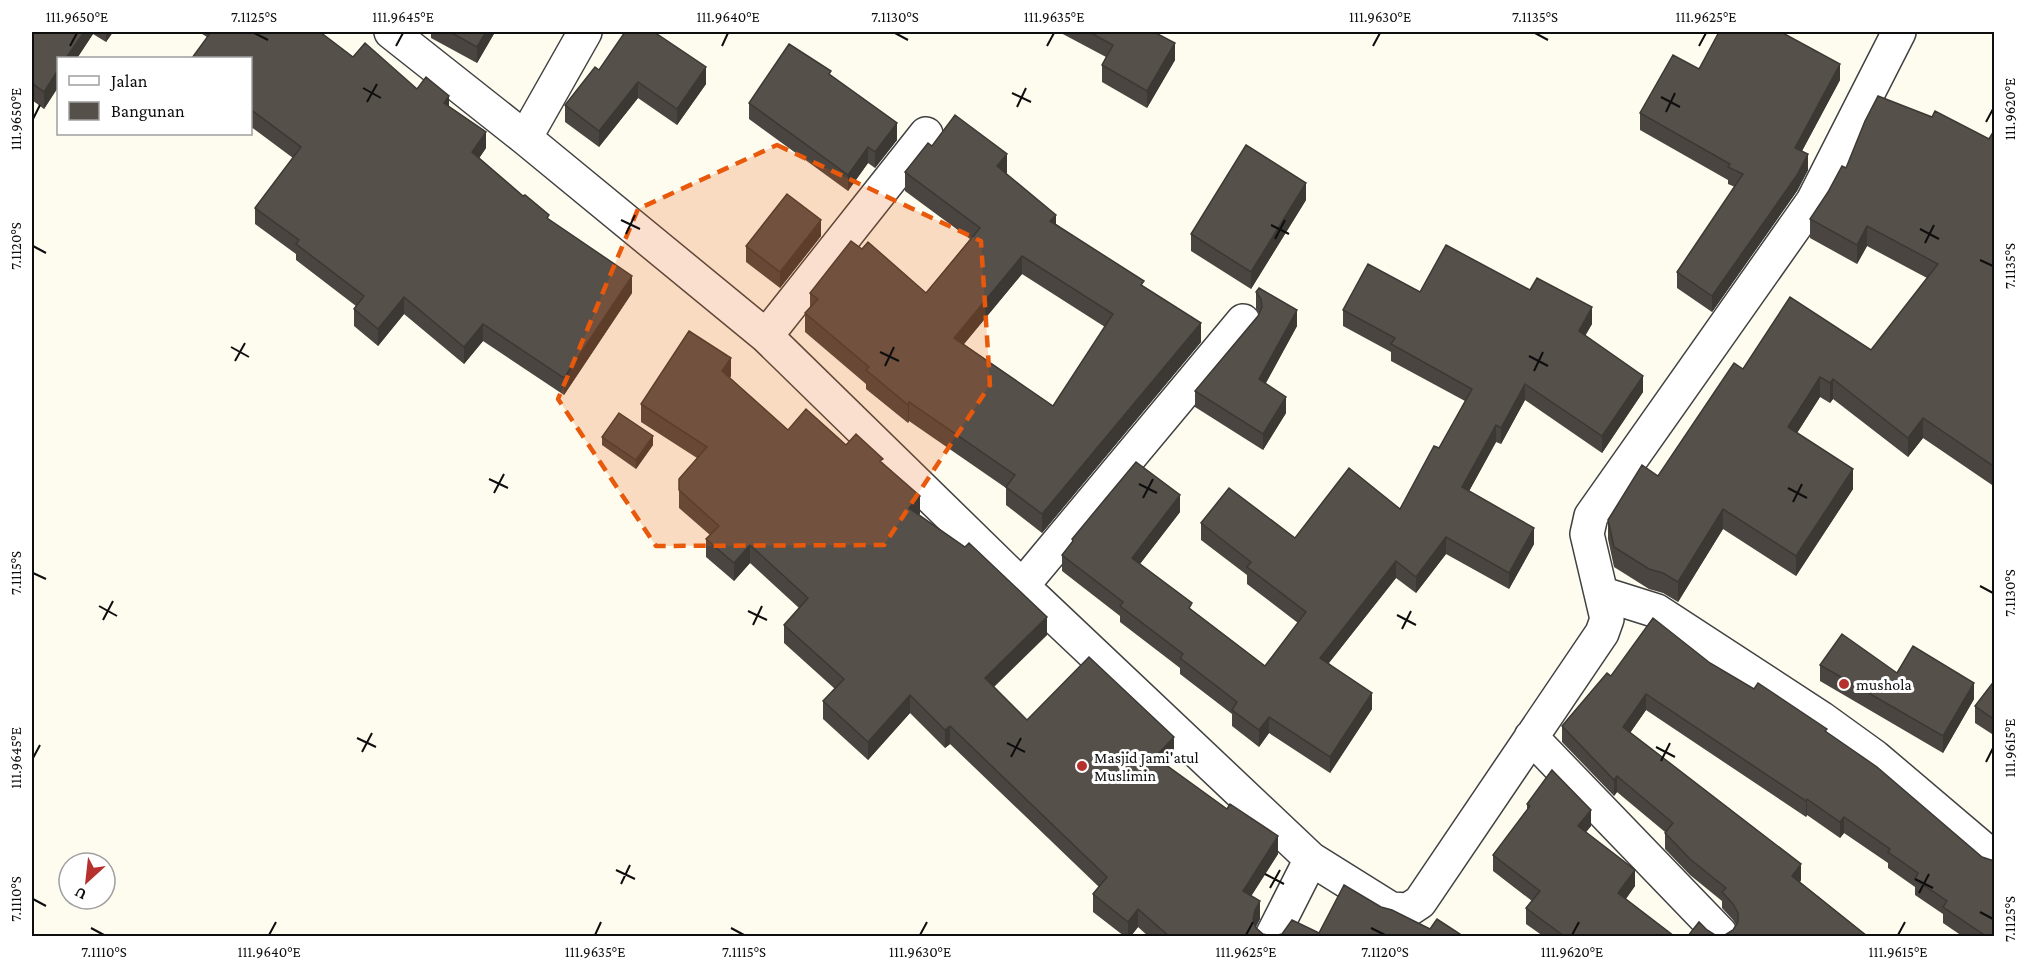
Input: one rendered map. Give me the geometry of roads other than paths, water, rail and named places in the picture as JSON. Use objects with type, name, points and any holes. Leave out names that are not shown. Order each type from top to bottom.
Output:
[{"type":"street","points":[[391,32],[525,138],[766,336],[1022,586],[1311,859],[1391,909],[1408,910],[1419,902],[1602,633],[1607,619],[1587,534],[1591,516],[1813,201],[1899,32]]},
{"type":"street","points":[[525,138],[585,32]]},
{"type":"street","points":[[766,336],[927,134]]},
{"type":"street","points":[[1022,586],[1243,321]]},
{"type":"street","points":[[1602,594],[1657,611],[1766,681],[1875,757],[1995,858]]},
{"type":"street","points":[[1532,737],[1719,933]]},
{"type":"street","points":[[1272,936],[1311,859]]},
{"type":"place","name":"mushola","points":[[1844,684]]},
{"type":"place","name":"Masjid Jami'atul Muslimin","points":[[1082,766]]}]
